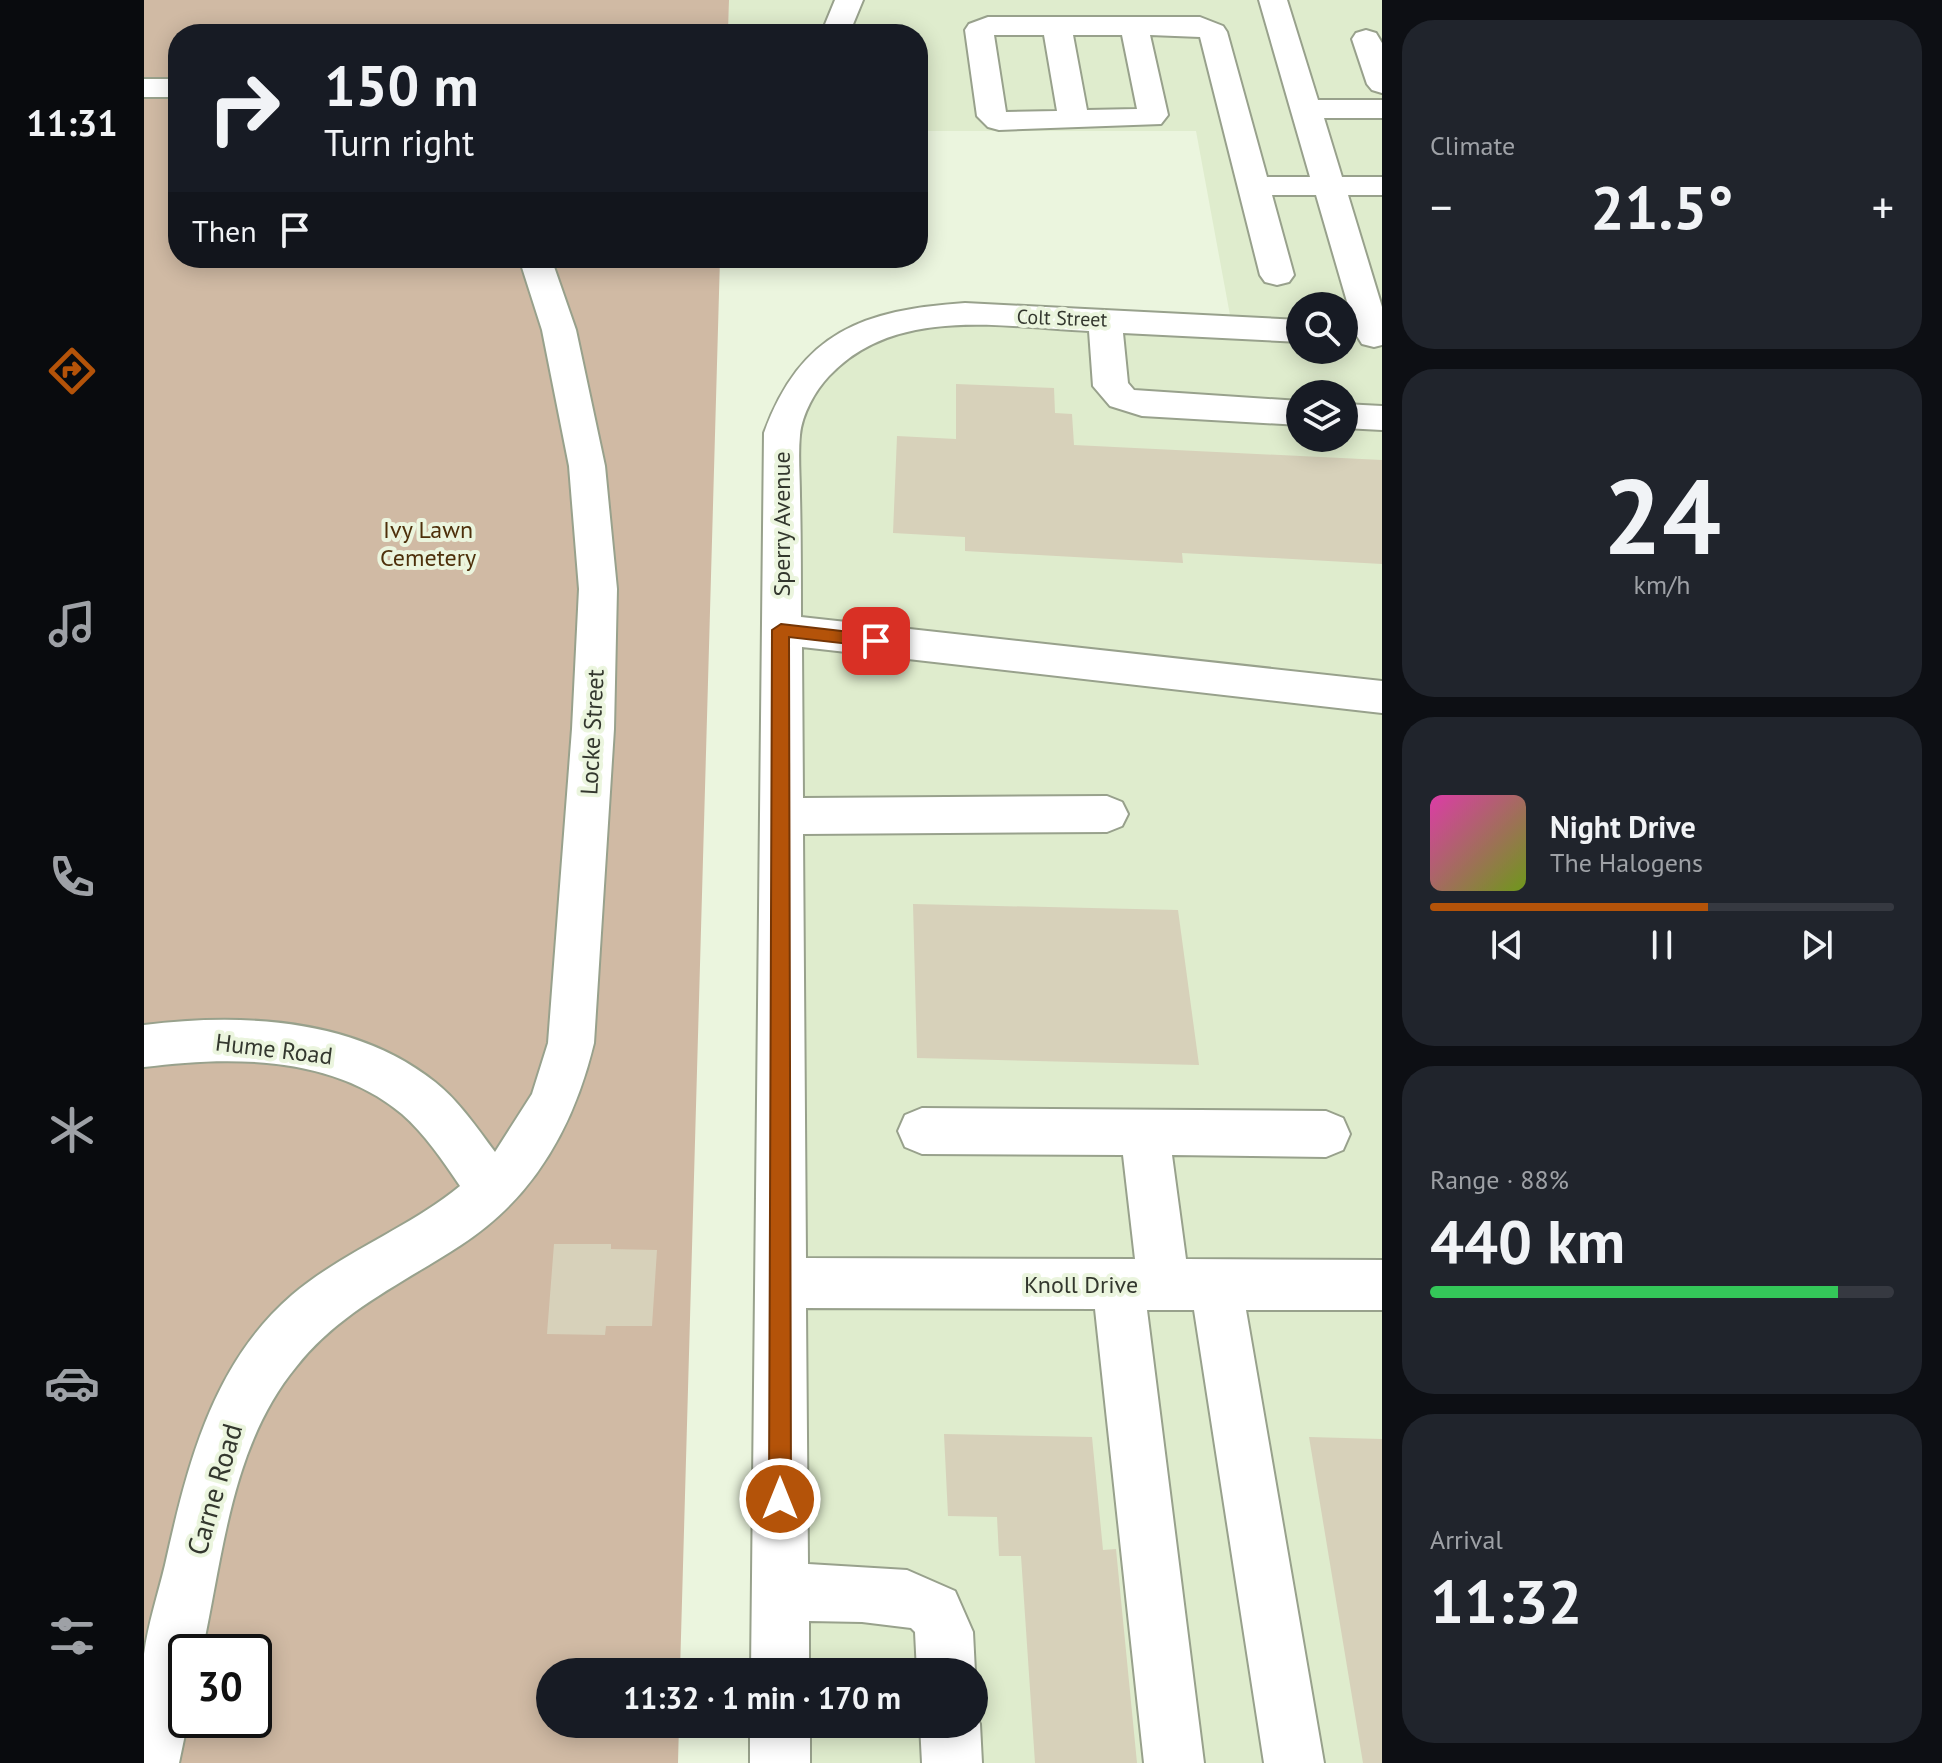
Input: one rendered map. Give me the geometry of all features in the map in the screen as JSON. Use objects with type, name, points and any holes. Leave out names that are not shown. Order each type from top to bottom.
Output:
[{"type":"street","points":[[839,24],[849,0]]},
{"type":"street","points":[[1273,0],[1329,186],[1369,275],[1367,335]]},
{"type":"street","points":[[1134,26],[1153,115],[1145,120],[999,121],[992,116],[979,30],[988,26],[1057,26],[1134,26],[1200,26],[1213,32],[1277,275]]},
{"type":"street","points":[[1057,26],[1074,120]]},
{"type":"street","points":[[1366,39],[1382,84]]},
{"type":"street","points":[[144,88],[168,88]]},
{"type":"street","points":[[1306,109],[1382,109]]},
{"type":"street","points":[[1254,186],[1382,186]]},
{"type":"street","name":"Locke Street","points":[[493,1190],[514,1168],[547,1120],[566,1068],[571,1043],[593,729],[598,589],[587,466],[559,330],[538,268]]},
{"type":"street","name":"Colt Street","points":[[831,353],[875,328],[941,314],[1286,330]]},
{"type":"street","points":[[1105,320],[1111,386],[1122,398],[1142,404],[1286,412]]},
{"type":"street","name":"Sperry Avenue","points":[[780,1658],[782,433],[799,387],[831,353]]},
{"type":"street","points":[[1358,417],[1382,418]]},
{"type":"street","points":[[781,630],[1382,697]]},
{"type":"street","points":[[780,816],[860,818],[1107,814]]},
{"type":"street","name":"Hume Road","points":[[144,1046],[211,1041],[269,1044],[326,1052],[375,1069],[408,1089],[436,1114],[493,1190]]},
{"type":"street","points":[[922,1131],[1326,1134]]},
{"type":"street","points":[[1145,1132],[1141,1284],[1174,1763]]},
{"type":"street","name":"Carne Road","points":[[149,1763],[213,1473],[228,1428],[250,1386],[288,1336],[333,1295],[443,1228],[493,1190]]},
{"type":"street","name":"Knoll Drive","points":[[779,1283],[1382,1285]]},
{"type":"street","points":[[1216,1285],[1294,1763]]},
{"type":"street","points":[[780,1592],[901,1597],[922,1602],[936,1611],[943,1626],[945,1658]]},
{"type":"street","points":[[780,1738],[780,1763]]},
{"type":"street","points":[[951,1738],[952,1763]]},
{"type":"shaded area","points":[[729,0],[1382,0],[1382,1763],[780,1763],[780,1738],[988,1738],[988,1658],[780,1658],[792,399],[900,321],[1232,326],[1196,131],[928,131],[928,24],[728,24]]},
{"type":"green space","name":"Ivy Lawn Cemetery","points":[[144,0],[729,0],[728,24],[168,24],[168,268],[720,268],[680,1658],[536,1658],[536,1738],[679,1738],[678,1763],[144,1763]]},
{"type":"building","points":[[956,384],[1054,388],[1055,413],[1072,414],[1074,445],[1382,460],[1382,564],[1182,553],[1183,563],[965,551],[965,537],[893,533],[897,436],[956,439]]},
{"type":"building","points":[[913,904],[1178,910],[1199,1065],[917,1058]]},
{"type":"building","points":[[554,1244],[611,1244],[611,1249],[657,1250],[652,1326],[606,1326],[605,1335],[547,1334]]},
{"type":"building","points":[[944,1434],[1092,1437],[1103,1550],[1116,1549],[1137,1763],[1035,1763],[1021,1556],[999,1556],[997,1517],[948,1516]]},
{"type":"building","points":[[1309,1437],[1382,1439],[1382,1763],[1363,1763]]},
{"type":"route","points":[[780,1499],[781,630],[876,641]]}]
